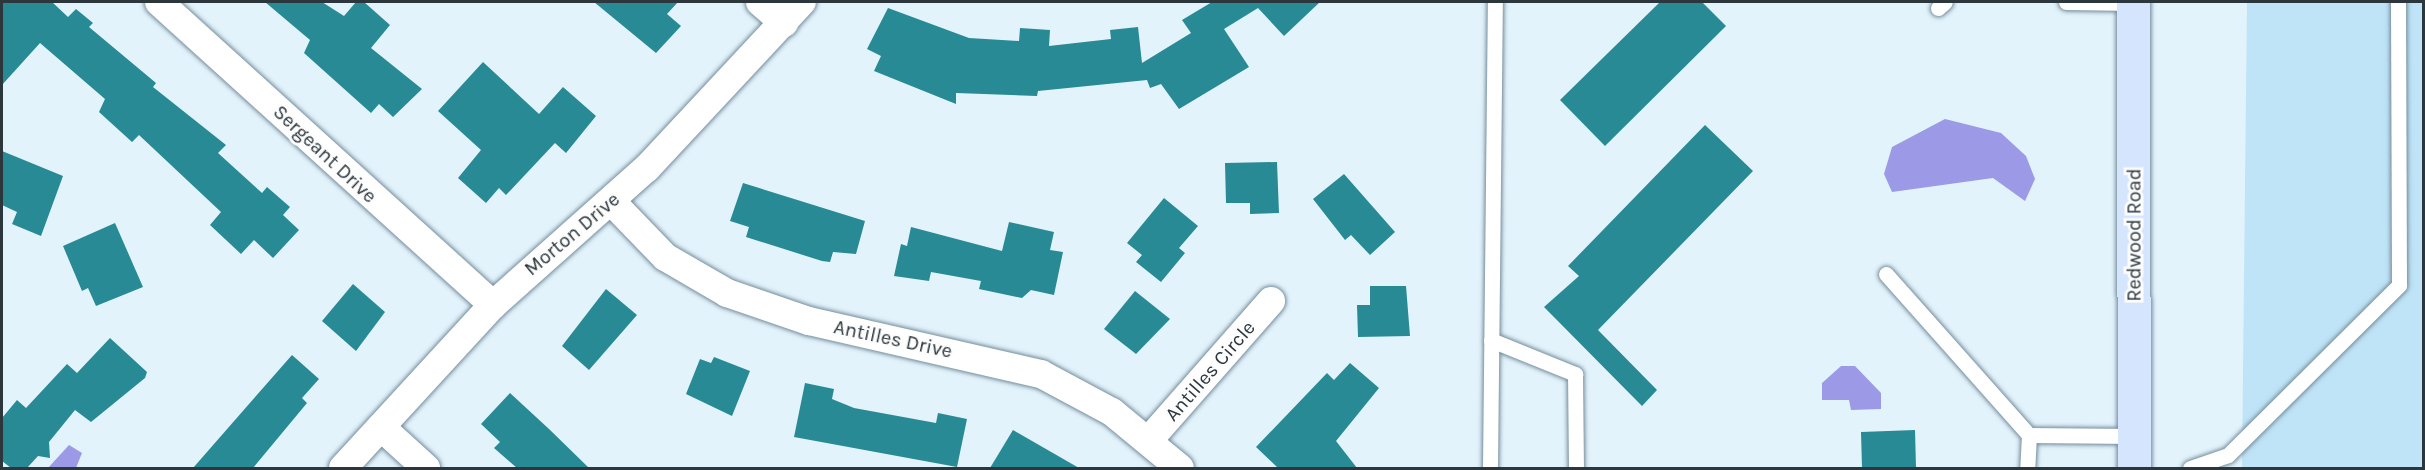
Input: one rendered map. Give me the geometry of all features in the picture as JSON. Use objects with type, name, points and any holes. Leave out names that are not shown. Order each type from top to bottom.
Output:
[{"type":"main road","name":"Redwood Road","points":[[2133,2],[2134,468]]},
{"type":"street","name":"Sergeant Drive","points":[[159,2],[493,305]]},
{"type":"street","points":[[760,2],[793,12]]},
{"type":"street","name":"Morton Drive","points":[[343,468],[493,305],[611,201],[793,12]]},
{"type":"street","name":"Antilles Drive","points":[[611,201],[665,257],[727,293],[809,321],[1041,374],[1077,390],[1149,440],[1180,468]]},
{"type":"street","name":"Antilles Circle","points":[[1149,440],[1271,301]]},
{"type":"street","points":[[381,427],[426,468]]},
{"type":"lane","points":[[1490,468],[1495,2]]},
{"type":"lane","points":[[2066,2],[2133,2]]},
{"type":"lane","points":[[2190,468],[2228,455],[2399,285],[2398,2]]},
{"type":"lane","points":[[1886,274],[2029,435],[2027,468]]},
{"type":"lane","points":[[1491,340],[1575,374],[1576,468]]},
{"type":"lane","points":[[2029,435],[2134,436]]},
{"type":"shaded area","points":[[2247,2],[2423,2],[2423,468],[2242,468]]},
{"type":"shaded area","points":[[1945,119],[2001,133],[2026,156],[2035,179],[2025,201],[1993,178],[1892,192],[1884,174],[1892,147]]},
{"type":"shaded area","points":[[1841,366],[1855,366],[1881,393],[1881,409],[1851,410],[1849,400],[1822,400],[1822,383]]},
{"type":"shaded area","points":[[69,445],[82,453],[76,468],[48,468]]},
{"type":"building","points":[[2,2],[52,2],[68,17],[76,9],[93,23],[89,27],[156,83],[153,87],[226,145],[218,153],[262,193],[267,187],[290,207],[283,215],[299,230],[273,258],[254,240],[241,254],[210,225],[221,212],[139,135],[132,142],[99,112],[105,99],[40,43],[2,85]]},
{"type":"building","points":[[265,2],[322,2],[344,16],[356,2],[364,2],[390,25],[371,48],[422,89],[393,117],[379,104],[371,113],[304,53],[310,40]]},
{"type":"building","points":[[594,2],[678,2],[667,14],[681,26],[656,53]]},
{"type":"building","points":[[1212,2],[1320,2],[1284,36],[1258,8],[1224,29],[1249,67],[1179,109],[1161,84],[1150,88],[1147,80],[1038,91],[1037,96],[956,93],[956,104],[874,71],[881,56],[867,49],[888,8],[969,38],[1019,41],[1020,28],[1050,30],[1049,46],[1111,39],[1110,30],[1138,27],[1142,63],[1191,33],[1182,20]]},
{"type":"building","points":[[1660,2],[1702,2],[1726,26],[1605,146],[1560,100]]},
{"type":"building","points":[[483,62],[539,114],[563,87],[596,116],[566,153],[555,143],[506,195],[499,188],[486,203],[458,178],[481,150],[438,111]]},
{"type":"building","points":[[1705,125],[1753,171],[1598,330],[1657,390],[1642,406],[1544,307],[1579,276],[1568,266]]},
{"type":"building","points":[[2,151],[63,176],[41,236],[12,224],[17,212],[2,205]]},
{"type":"building","points":[[1277,162],[1279,213],[1250,214],[1250,203],[1226,203],[1225,163]]},
{"type":"building","points":[[1344,174],[1395,232],[1370,255],[1351,235],[1345,240],[1313,199]]},
{"type":"building","points":[[743,183],[865,221],[856,254],[833,252],[830,262],[822,261],[746,237],[749,227],[730,221]]},
{"type":"building","points":[[1164,198],[1198,226],[1179,248],[1185,253],[1161,282],[1136,262],[1142,255],[1127,243]]},
{"type":"building","points":[[1009,222],[1054,232],[1050,250],[1063,252],[1054,295],[1031,290],[1022,298],[979,289],[981,281],[931,272],[929,281],[894,276],[901,244],[907,246],[911,227],[1002,251]]},
{"type":"building","points":[[115,223],[143,287],[96,306],[88,288],[82,291],[63,246]]},
{"type":"building","points":[[353,284],[385,312],[356,351],[322,321]]},
{"type":"building","points":[[1370,286],[1406,286],[1410,336],[1358,337],[1357,305],[1370,305]]},
{"type":"building","points":[[606,289],[637,315],[589,370],[562,346]]},
{"type":"building","points":[[1135,291],[1170,319],[1136,354],[1104,329]]},
{"type":"building","points":[[110,338],[147,372],[145,378],[91,422],[75,410],[49,442],[50,458],[38,456],[27,468],[11,468],[2,461],[2,418],[17,400],[26,408],[67,364],[77,373]]},
{"type":"building","points":[[292,355],[319,379],[302,398],[307,403],[253,468],[193,468]]},
{"type":"building","points":[[714,357],[750,371],[732,416],[686,394],[700,359],[711,363]]},
{"type":"building","points":[[1350,363],[1379,388],[1336,441],[1357,468],[1278,468],[1256,447],[1327,373],[1334,380]]},
{"type":"building","points":[[805,383],[834,389],[832,399],[854,408],[936,423],[938,413],[967,419],[957,467],[794,437]]},
{"type":"building","points":[[510,393],[589,468],[517,468],[494,448],[500,442],[481,424]]},
{"type":"building","points":[[1013,430],[1079,468],[990,468]]},
{"type":"building","points":[[1915,430],[1916,468],[1862,468],[1861,432]]}]
